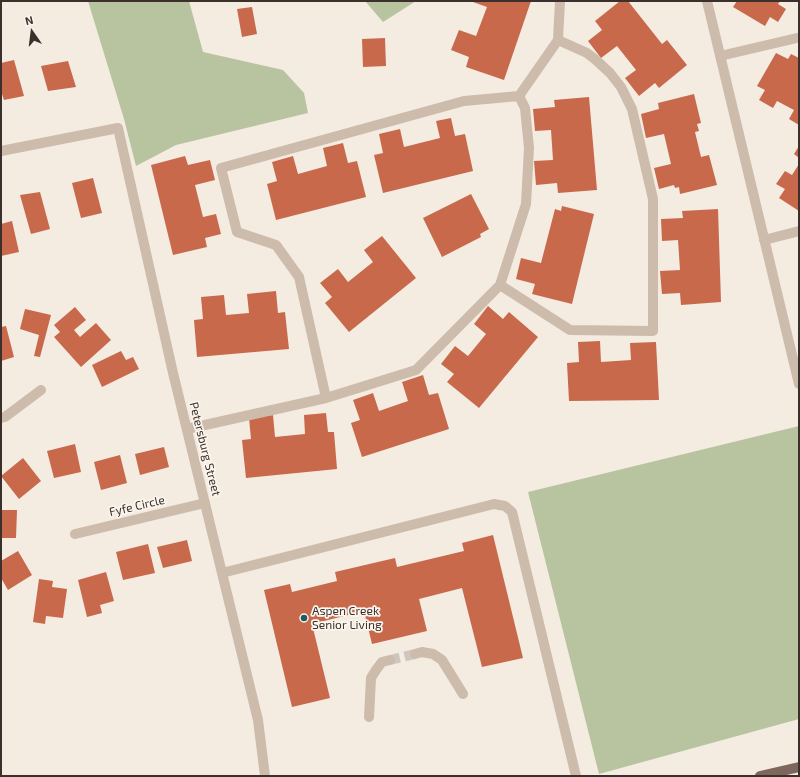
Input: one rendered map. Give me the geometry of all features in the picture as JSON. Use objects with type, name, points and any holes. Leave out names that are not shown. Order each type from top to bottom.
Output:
[{"type":"main road","points":[[760,776],[799,767]]},
{"type":"street","points":[[707,1],[799,384]]},
{"type":"street","points":[[326,398],[299,277],[276,245],[238,232],[221,168],[464,101],[519,96],[558,40],[558,3]]},
{"type":"street","points":[[720,56],[798,37]]},
{"type":"street","points":[[500,285],[570,330],[653,331],[653,199],[632,109],[621,87],[610,73],[587,53],[558,40]]},
{"type":"street","points":[[187,429],[326,398],[416,370],[500,285],[526,204],[529,148],[525,108],[519,96]]},
{"type":"street","name":"Petersburg Street","points":[[1,151],[118,128],[173,373],[258,720],[265,776]]},
{"type":"street","points":[[764,240],[799,231]]},
{"type":"street","points":[[1,418],[5,417],[41,390]]},
{"type":"street","name":"Fyfe Circle","points":[[74,534],[205,503]]},
{"type":"street","points":[[222,573],[494,504],[504,506],[512,512],[576,776]]},
{"type":"street","points":[[414,654],[422,652],[432,654],[442,660],[463,694]]},
{"type":"street","points":[[369,717],[371,678],[382,662],[390,660]]},
{"type":"green space","points":[[88,1],[189,1],[203,52],[283,70],[304,93],[308,113],[176,145],[136,166],[124,119]]},
{"type":"green space","points":[[365,1],[416,1],[383,22]]},
{"type":"green space","points":[[799,426],[799,719],[599,774],[528,492]]},
{"type":"building","points":[[470,1],[531,1],[504,80],[466,67],[469,57],[451,50],[459,30],[476,36],[487,7]]},
{"type":"building","points":[[620,1],[628,1],[662,44],[667,40],[687,65],[659,88],[655,83],[639,96],[625,78],[636,70],[617,46],[601,58],[588,41],[602,30],[595,21]]},
{"type":"building","points":[[737,1],[780,1],[778,4],[786,9],[778,22],[770,17],[765,26],[733,7]]},
{"type":"building","points":[[252,7],[257,34],[242,37],[237,9]]},
{"type":"building","points":[[385,38],[386,66],[363,67],[362,39]]},
{"type":"building","points":[[776,53],[788,59],[791,54],[799,58],[799,125],[789,119],[794,110],[777,101],[773,108],[759,100],[765,90],[757,86]]},
{"type":"building","points":[[14,60],[24,96],[4,100],[1,91],[1,63]]},
{"type":"building","points":[[68,61],[76,87],[48,91],[41,66]]},
{"type":"building","points":[[694,94],[701,123],[697,124],[699,131],[695,132],[701,157],[709,155],[717,185],[680,194],[679,187],[675,188],[674,185],[659,189],[654,168],[671,164],[664,134],[646,138],[641,114],[659,109],[658,103]]},
{"type":"building","points":[[589,97],[597,190],[558,193],[557,183],[536,185],[534,161],[553,160],[551,130],[535,131],[533,109],[555,107],[554,100]]},
{"type":"building","points":[[451,118],[455,136],[465,134],[473,171],[383,193],[374,155],[383,153],[379,134],[400,129],[404,147],[440,138],[436,121]]},
{"type":"building","points":[[343,143],[348,163],[357,161],[366,197],[276,220],[267,184],[277,181],[272,162],[293,156],[298,174],[327,166],[323,148]]},
{"type":"building","points":[[799,146],[799,158],[794,154]]},
{"type":"building","points":[[185,156],[188,165],[210,160],[215,180],[195,185],[203,217],[216,214],[221,234],[205,238],[207,247],[173,255],[151,165]]},
{"type":"building","points":[[799,164],[799,211],[779,198],[785,189],[776,184],[785,171],[792,175]]},
{"type":"building","points":[[93,178],[102,213],[81,218],[72,183]]},
{"type":"building","points":[[40,192],[50,229],[31,234],[20,195]]},
{"type":"building","points":[[471,194],[489,229],[480,234],[481,237],[442,257],[423,218]]},
{"type":"building","points":[[562,206],[594,214],[572,304],[532,294],[535,284],[516,279],[521,258],[541,263],[555,209],[561,211]]},
{"type":"building","points":[[718,209],[721,302],[681,305],[680,293],[662,294],[660,271],[680,270],[678,240],[662,241],[661,219],[683,218],[682,211]]},
{"type":"building","points":[[12,221],[19,252],[1,256],[1,224]]},
{"type":"building","points":[[382,236],[416,278],[349,332],[325,303],[332,297],[320,283],[338,269],[348,282],[373,262],[364,250]]},
{"type":"building","points":[[276,291],[278,313],[285,312],[289,349],[197,357],[194,320],[203,319],[201,297],[224,295],[226,315],[249,313],[247,294]]},
{"type":"building","points":[[488,306],[503,319],[509,312],[538,337],[479,408],[447,382],[454,374],[441,364],[455,346],[468,356],[486,334],[474,324]]},
{"type":"building","points":[[75,307],[86,320],[74,330],[80,337],[96,323],[111,340],[81,367],[54,337],[60,332],[54,325]]},
{"type":"building","points":[[25,309],[51,315],[40,357],[34,356],[39,335],[20,329]]},
{"type":"building","points":[[6,326],[14,357],[1,361],[1,327]]},
{"type":"building","points":[[600,341],[601,362],[631,360],[630,343],[656,342],[659,400],[569,401],[567,363],[579,362],[578,342]]},
{"type":"building","points":[[121,351],[126,360],[133,357],[139,369],[102,387],[92,365]]},
{"type":"building","points":[[423,375],[429,395],[438,393],[449,429],[362,457],[351,423],[360,420],[353,400],[373,393],[379,411],[408,401],[402,382]]},
{"type":"building","points":[[326,413],[328,432],[334,432],[337,469],[246,478],[242,440],[251,439],[249,418],[273,415],[275,437],[305,434],[304,415]]},
{"type":"building","points":[[75,444],[81,472],[54,478],[47,451]]},
{"type":"building","points":[[164,447],[169,467],[140,475],[135,454]]},
{"type":"building","points":[[120,455],[127,483],[101,490],[94,462]]},
{"type":"building","points":[[23,458],[41,481],[19,499],[1,476]]},
{"type":"building","points":[[1,510],[17,510],[16,538],[1,538]]},
{"type":"building","name":"Aspen Creek Senior Living","points":[[493,535],[523,658],[482,667],[462,588],[419,599],[427,631],[372,644],[364,611],[312,624],[330,698],[292,707],[264,590],[290,584],[292,592],[337,581],[335,572],[395,558],[397,567],[464,551],[462,543]]},
{"type":"building","points":[[187,540],[192,561],[163,568],[157,547]]},
{"type":"building","points":[[148,544],[155,573],[123,580],[116,552]]},
{"type":"building","points":[[18,551],[32,575],[8,590],[1,578],[1,561]]},
{"type":"building","points":[[106,572],[114,601],[100,605],[102,613],[87,617],[78,580]]},
{"type":"building","points":[[39,579],[53,581],[52,587],[67,589],[63,618],[46,616],[45,624],[33,622]]},
{"type":"tunnel","points":[[390,660],[415,654]]},
{"type":"place","name":"Aspen Creek Senior Living","points":[[304,618]]}]
